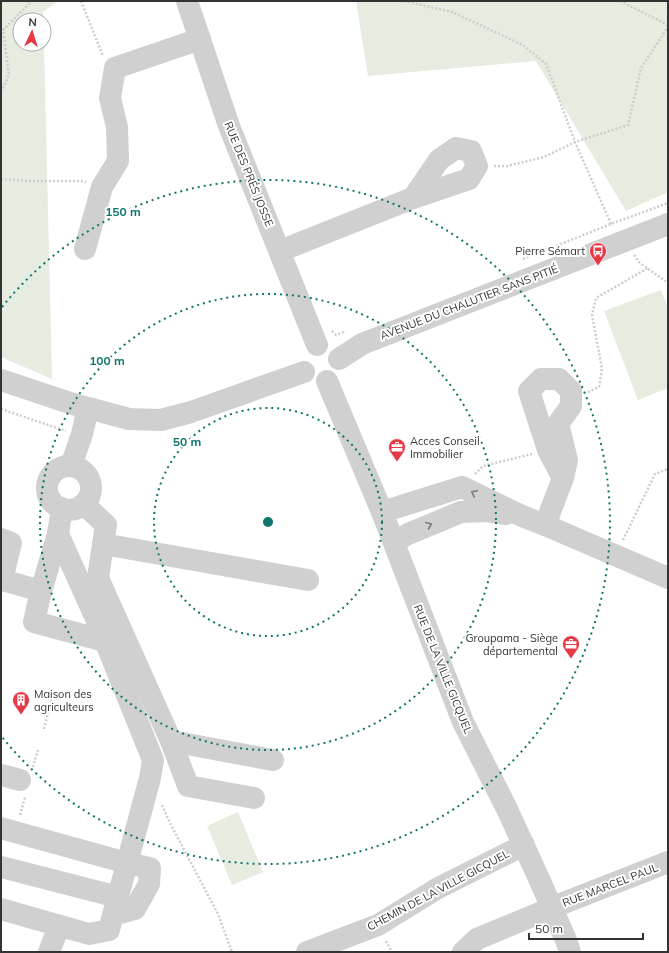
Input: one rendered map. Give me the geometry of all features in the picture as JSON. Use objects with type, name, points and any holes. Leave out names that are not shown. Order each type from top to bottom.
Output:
[{"type":"street","name":"RUE DES PRÉS JOSSE","points":[[187,1],[229,126],[317,345]]},
{"type":"street","points":[[85,249],[102,187],[118,160],[117,128],[110,98],[115,68],[200,39]]},
{"type":"street","points":[[280,251],[413,198],[469,179],[477,166],[471,152],[456,148],[439,160],[413,198]]},
{"type":"street","name":"AVENUE DU CHALUTIER SANS PITIÉ","points":[[339,359],[362,344],[668,224]]},
{"type":"street","points":[[317,345],[328,346],[333,350],[339,359],[338,370],[335,374],[326,381],[321,382],[307,376],[302,366],[302,360],[307,350],[317,345]]},
{"type":"street","points":[[1,380],[73,404],[129,419],[161,420],[191,412],[304,372]]},
{"type":"street","points":[[545,525],[563,478],[567,460],[558,424],[571,406],[571,392],[559,379],[541,379],[529,391],[548,450],[563,478]]},
{"type":"street","name":"RUE DE LA VILLE GICQUEL","points":[[326,381],[394,542],[462,722],[524,845],[552,907],[570,952]]},
{"type":"street","points":[[71,466],[82,434],[88,408]]},
{"type":"street","points":[[105,641],[34,622],[41,591],[58,534],[72,507],[86,500],[90,494],[88,476],[82,470],[75,466],[60,467],[54,471],[49,478],[47,494],[56,506],[72,507],[89,509],[106,525],[98,578],[171,741],[188,786],[254,798]]},
{"type":"street","points":[[382,512],[462,487],[522,516],[668,578]]},
{"type":"street","points":[[394,542],[408,534],[461,512],[486,511],[522,516]]},
{"type":"street","points":[[1,909],[89,934],[109,930],[150,778],[153,760],[105,641],[58,534]]},
{"type":"street","points":[[1,540],[11,543],[2,580],[41,591]]},
{"type":"street","points":[[103,544],[308,580]]},
{"type":"street","points":[[171,741],[273,760]]},
{"type":"street","points":[[1,828],[127,863]]},
{"type":"street","name":"CHEMIN DE LA VILLE GICQUEL","points":[[307,952],[378,924],[438,888],[524,845]]},
{"type":"street","name":"RUE MARCEL PAUL","points":[[462,952],[477,939],[552,907],[668,862]]},
{"type":"street","points":[[1,867],[116,906]]},
{"type":"street","points":[[49,952],[59,926]]},
{"type":"path","points":[[1,92],[9,75],[2,29],[32,1]]},
{"type":"path","points":[[81,1],[105,60],[115,68]]},
{"type":"path","points":[[404,1],[452,12],[523,45],[546,64],[575,142],[611,224],[640,263],[668,282]]},
{"type":"path","points":[[477,166],[508,166],[544,157],[575,142],[628,125],[641,68],[668,26],[620,1]]},
{"type":"path","points":[[1,179],[28,181],[83,181],[102,187]]},
{"type":"path","points":[[522,260],[668,203]]},
{"type":"path","points":[[571,400],[599,387],[602,369],[592,314],[596,298],[648,268]]},
{"type":"path","points":[[307,320],[320,317],[336,335],[347,331]]},
{"type":"path","points":[[1,410],[60,429],[82,434]]},
{"type":"path","points":[[462,487],[483,466],[548,450]]},
{"type":"path","points":[[615,555],[654,474],[668,469]]},
{"type":"path","points":[[44,729],[52,698]]},
{"type":"path","points":[[161,804],[218,914],[232,952]]},
{"type":"shaded area","points":[[1,1],[58,1],[43,12],[12,12],[12,52],[44,52],[52,379],[1,357]]},
{"type":"shaded area","points":[[356,1],[668,1],[668,192],[626,211],[536,61],[368,76]]},
{"type":"shaded area","points":[[661,290],[668,309],[668,388],[638,400],[604,311]]},
{"type":"shaded area","points":[[238,812],[263,872],[232,885],[207,826]]},
{"type":"place","name":"Pierre Sémart","points":[[598,266]]},
{"type":"place","name":"Acces Conseil Immobilier","points":[[397,462]]},
{"type":"place","name":"Groupama - Siège départemental","points":[[571,659]]},
{"type":"place","name":"Maison des agriculteurs","points":[[21,715]]}]
